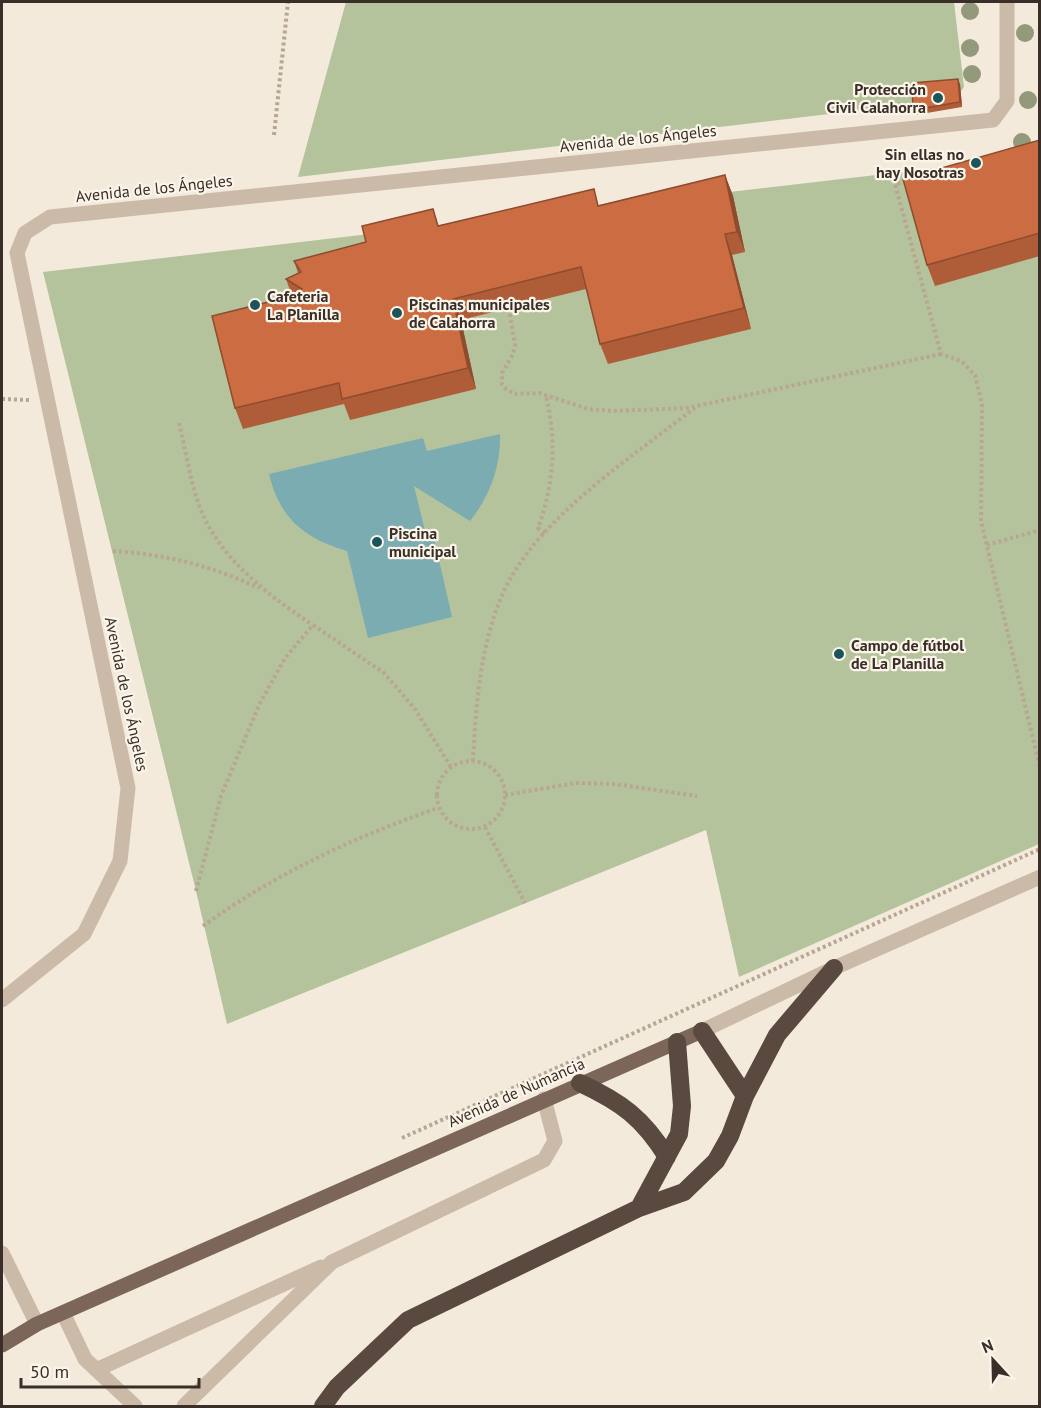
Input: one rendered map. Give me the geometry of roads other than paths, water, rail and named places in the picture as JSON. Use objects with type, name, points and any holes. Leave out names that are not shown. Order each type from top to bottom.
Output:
[{"type":"highway","points":[[323,1407],[337,1387],[408,1320],[639,1208],[684,1192],[716,1161],[730,1136],[745,1096],[777,1035],[834,968]]},
{"type":"highway","points":[[702,1031],[745,1096]]},
{"type":"highway","points":[[639,1208],[679,1134],[682,1106],[677,1042]]},
{"type":"highway","points":[[580,1083],[613,1099],[632,1112],[652,1132],[667,1157]]},
{"type":"main road","name":"Avenida de Numancia","points":[[5,1344],[37,1324],[702,1031]]},
{"type":"street","name":"Avenida de los Ángeles","points":[[2,1000],[84,934],[120,861],[128,788],[17,253],[25,233],[50,217],[993,120],[1007,101],[1007,2]]},
{"type":"street","name":"Avenida de Numancia","points":[[702,1031],[834,968],[1040,877]]},
{"type":"street","points":[[96,1370],[332,1262],[544,1160],[555,1141],[544,1099]]},
{"type":"street","points":[[2,1253],[37,1324]]},
{"type":"street","points":[[184,1407],[332,1262]]},
{"type":"street","points":[[63,1313],[85,1359],[135,1407]]},
{"type":"water","name":"Piscina municipal","points":[[500,434],[499,458],[493,480],[489,491],[470,521],[414,486],[427,539],[434,538],[452,617],[368,638],[347,551],[318,540],[296,524],[280,503],[269,474],[423,438],[427,451]]},
{"type":"place","name":"Protección Civil Calahorra","points":[[938,98]]},
{"type":"place","name":"Sin ellas no hay Nosotras","points":[[976,163]]},
{"type":"place","name":"Cafeteria La Planilla","points":[[255,305]]},
{"type":"place","name":"Piscinas municipales de Calahorra","points":[[397,313]]},
{"type":"place","name":"Piscina municipal","points":[[377,542]]},
{"type":"place","name":"Campo de fútbol de La Planilla","points":[[839,654]]}]
